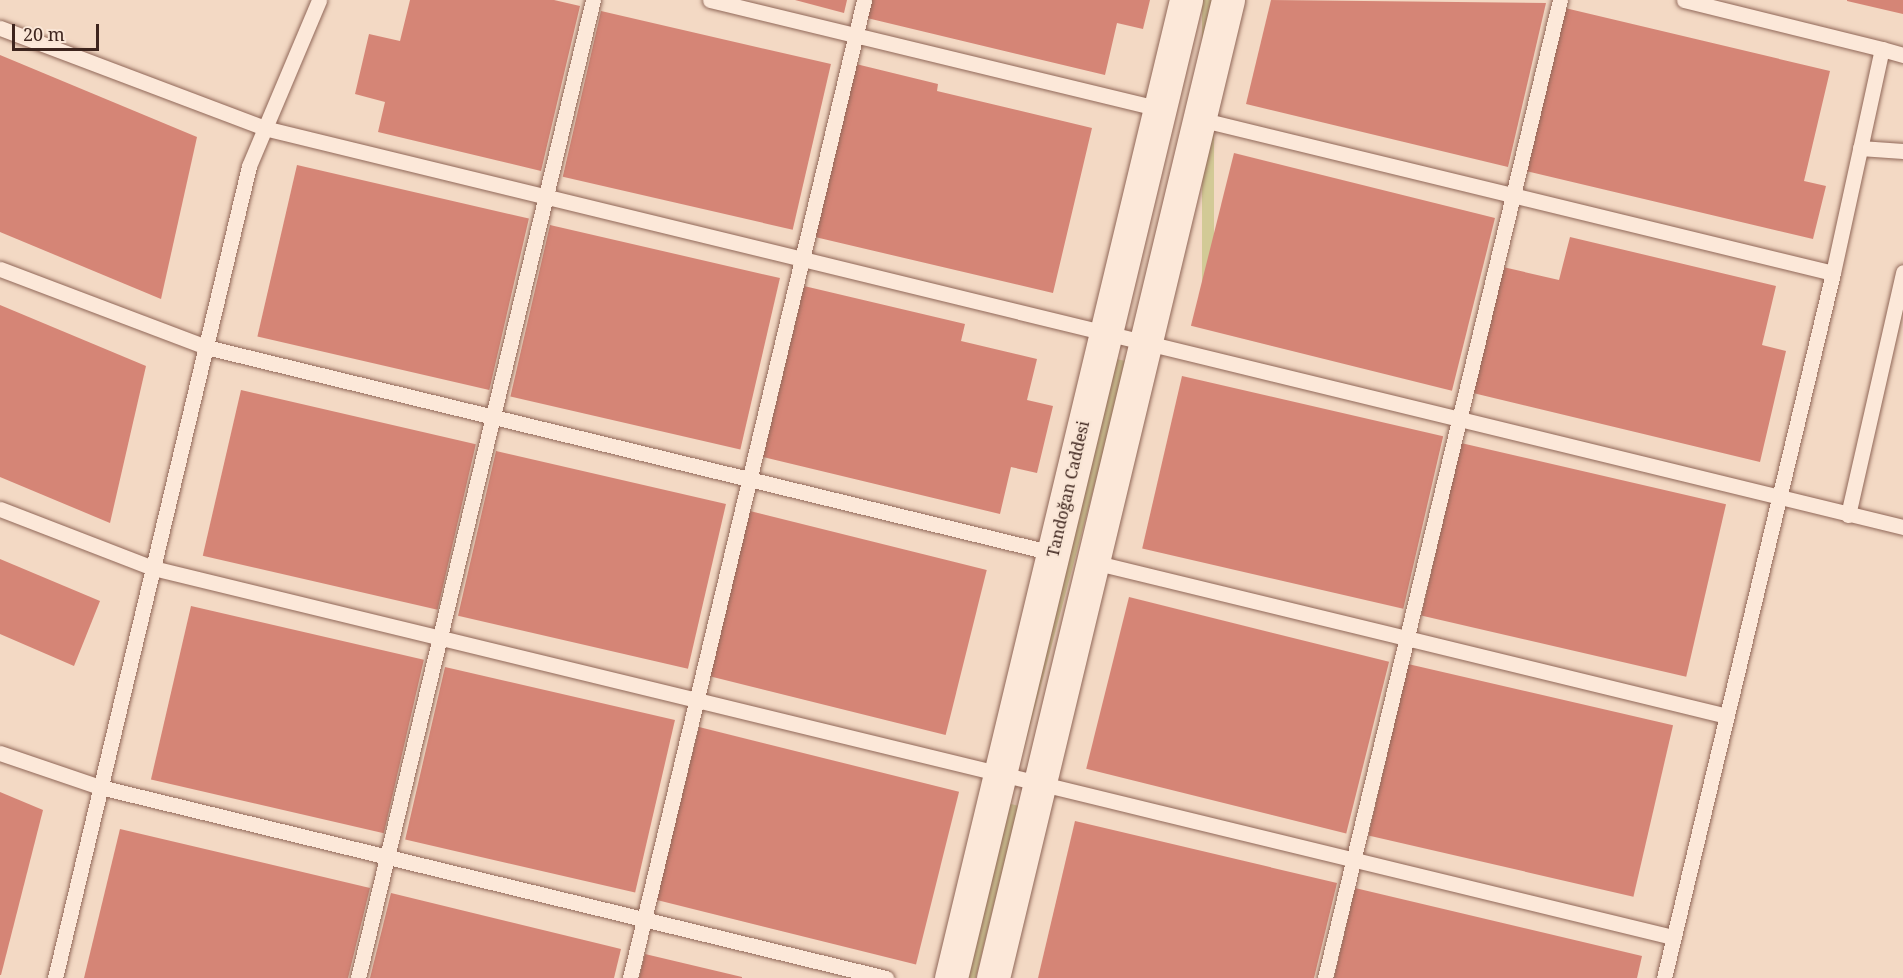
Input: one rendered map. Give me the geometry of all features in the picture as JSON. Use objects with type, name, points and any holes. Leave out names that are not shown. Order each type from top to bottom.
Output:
[{"type":"street","name":"Tandoğan Caddesi","points":[[951,978],[1186,0]]},
{"type":"street","points":[[993,978],[1228,0]]},
{"type":"lane","points":[[55,978],[249,166],[319,0]]},
{"type":"lane","points":[[358,978],[593,0]]},
{"type":"lane","points":[[710,0],[1160,109]]},
{"type":"lane","points":[[630,978],[864,0]]},
{"type":"lane","points":[[1325,978],[1560,0]]},
{"type":"lane","points":[[1684,0],[1903,55]]},
{"type":"lane","points":[[0,28],[264,128],[1780,495],[1848,515],[1903,527]]},
{"type":"lane","points":[[1664,978],[1833,273],[1882,49]]},
{"type":"lane","points":[[1199,119],[1833,273]]},
{"type":"lane","points":[[1860,148],[1903,151]]},
{"type":"lane","points":[[0,269],[206,347],[1053,553]]},
{"type":"lane","points":[[1848,515],[1903,272]]},
{"type":"lane","points":[[0,509],[153,568],[1673,937]]},
{"type":"lane","points":[[1093,562],[1727,716]]},
{"type":"lane","points":[[0,753],[100,787],[886,978]]},
{"type":"shaded area","points":[[1202,0],[1214,0],[1214,318],[1202,318]]},
{"type":"shaded area","points":[[1117,359],[1128,362],[1023,753],[1012,750]]},
{"type":"shaded area","points":[[1007,803],[1019,806],[976,978],[963,978]]},
{"type":"building","points":[[410,0],[554,0],[580,6],[541,171],[378,132],[385,102],[355,94],[369,34],[400,41]]},
{"type":"building","points":[[795,0],[847,0],[844,13]]},
{"type":"building","points":[[872,0],[1150,0],[1143,29],[1117,23],[1105,75],[867,18]]},
{"type":"building","points":[[1271,0],[1546,3],[1508,167],[1246,104]]},
{"type":"building","points":[[1903,0],[1903,14],[1847,1]]},
{"type":"building","points":[[1565,8],[1830,71],[1804,181],[1826,186],[1813,239],[1526,171]]},
{"type":"building","points":[[601,11],[831,64],[793,230],[563,177]]},
{"type":"building","points":[[0,55],[197,137],[161,299],[0,232]]},
{"type":"building","points":[[856,64],[938,84],[937,91],[1092,128],[1053,293],[815,237]]},
{"type":"building","points":[[1234,153],[1495,218],[1452,391],[1191,326]]},
{"type":"building","points":[[297,165],[529,219],[489,390],[257,336]]},
{"type":"building","points":[[550,225],[780,278],[740,450],[510,396]]},
{"type":"building","points":[[1570,237],[1776,286],[1762,345],[1786,351],[1760,462],[1473,393],[1503,267],[1559,280]]},
{"type":"building","points":[[804,286],[965,324],[961,341],[1037,359],[1027,400],[1053,406],[1037,473],[1011,467],[1000,514],[763,457]]},
{"type":"building","points":[[0,305],[146,366],[110,523],[0,477]]},
{"type":"building","points":[[1182,376],[1443,436],[1403,609],[1142,548]]},
{"type":"building","points":[[241,390],[476,444],[438,610],[203,556]]},
{"type":"building","points":[[1461,443],[1726,504],[1686,677],[1421,615]]},
{"type":"building","points":[[496,451],[726,504],[688,669],[458,616]]},
{"type":"building","points":[[750,511],[987,570],[946,735],[709,676]]},
{"type":"building","points":[[0,559],[100,601],[74,666],[0,634]]},
{"type":"building","points":[[1129,597],[1389,662],[1346,834],[1086,769]]},
{"type":"building","points":[[191,606],[424,660],[384,833],[151,779]]},
{"type":"building","points":[[1408,664],[1673,725],[1633,897],[1368,835]]},
{"type":"building","points":[[445,667],[675,720],[635,893],[405,839]]},
{"type":"building","points":[[699,727],[959,792],[916,965],[656,900]]},
{"type":"building","points":[[0,792],[43,810],[1,975],[0,975]]},
{"type":"building","points":[[1075,821],[1337,883],[1314,978],[1038,978]]},
{"type":"building","points":[[120,829],[370,888],[348,978],[84,978]]},
{"type":"building","points":[[1355,888],[1642,956],[1637,978],[1334,978]]},
{"type":"building","points":[[391,893],[621,949],[614,978],[370,978]]},
{"type":"building","points":[[645,954],[742,977],[742,978],[639,978]]}]
